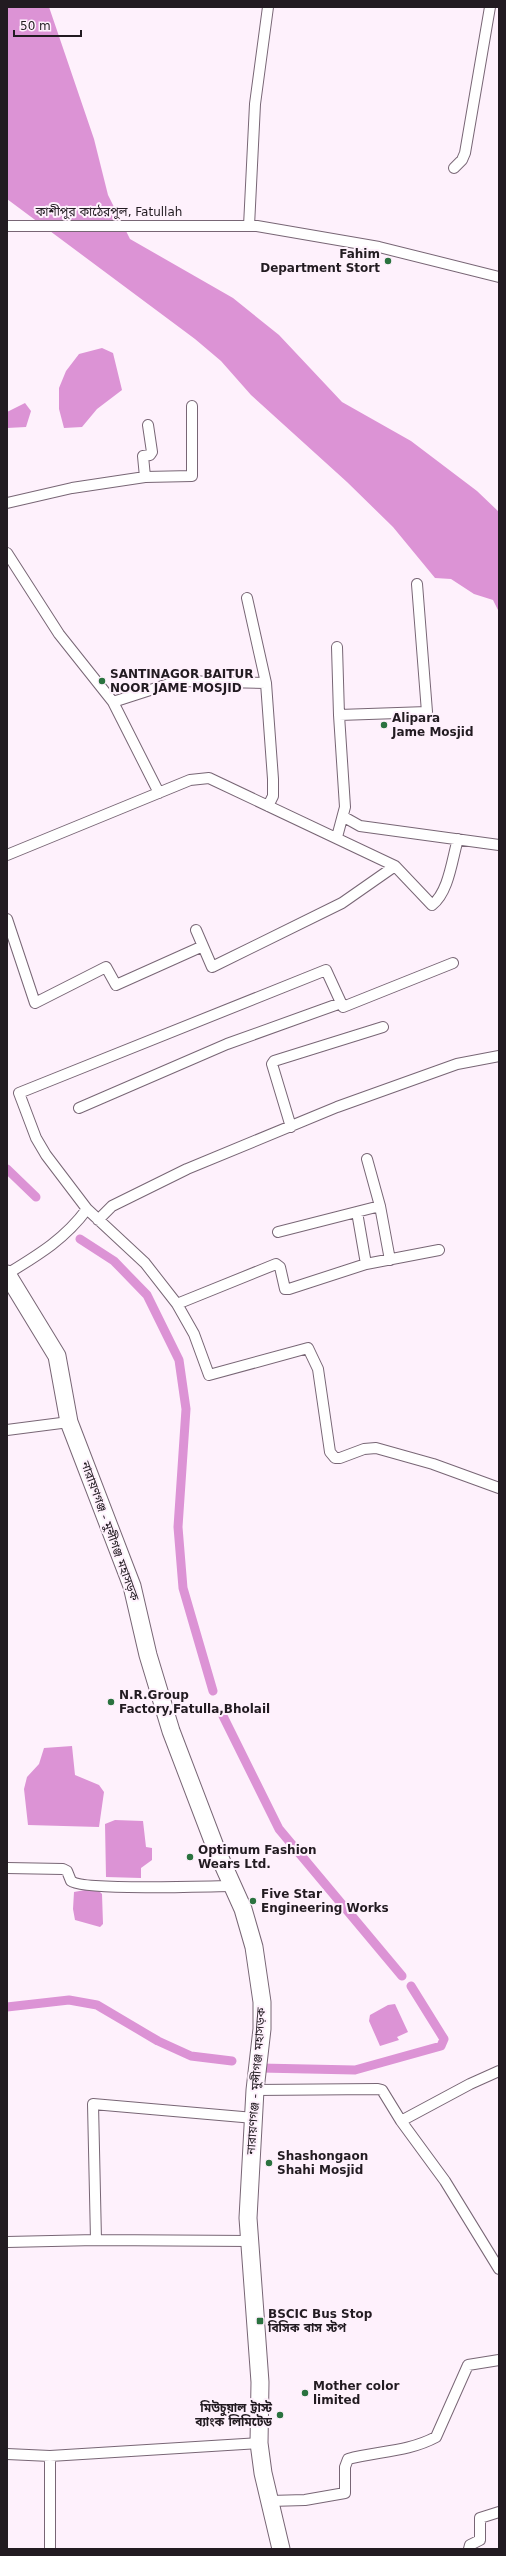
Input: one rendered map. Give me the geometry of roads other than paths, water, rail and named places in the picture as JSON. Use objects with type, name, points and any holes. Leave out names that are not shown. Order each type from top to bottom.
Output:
[{"type":"main road","name":"নারায়ণগঞ্জ - মুন্সীগঞ্জ মহাসড়ক","points":[[7,1274],[57,1356],[68,1422],[132,1586],[148,1655],[171,1731],[216,1849],[244,1909],[254,1947],[262,2002],[249,2186],[250,2242],[260,2382],[260,2444],[270,2501],[281,2549]]},
{"type":"street","points":[[249,226],[255,104],[268,7]]},
{"type":"street","points":[[454,168],[462,160],[465,153],[490,7]]},
{"type":"street","name":"কাশীপুর কাঠেরপুল, Fatullah","points":[[7,226],[249,226],[379,247],[499,277]]},
{"type":"street","points":[[7,503],[72,488],[145,477],[192,476],[192,406]]},
{"type":"street","points":[[145,477],[143,456],[150,456],[152,452],[148,425]]},
{"type":"street","points":[[7,553],[59,634],[113,702],[159,793]]},
{"type":"street","points":[[339,715],[427,712],[417,584]]},
{"type":"street","points":[[247,598],[266,683],[273,779],[273,796],[268,806]]},
{"type":"street","points":[[337,648],[344,817],[337,837]]},
{"type":"street","points":[[113,702],[178,682],[266,683]]},
{"type":"street","points":[[7,855],[190,780],[209,778],[337,837],[395,866],[432,905],[439,900],[446,882],[458,839]]},
{"type":"street","points":[[344,817],[360,826],[499,845]]},
{"type":"street","points":[[196,930],[212,967],[342,903],[395,866]]},
{"type":"street","points":[[7,919],[35,1003],[106,967],[116,985],[203,946]]},
{"type":"street","points":[[453,963],[343,1007],[326,970],[19,1093],[36,1138],[46,1156],[87,1209],[145,1263],[177,1304],[194,1334],[209,1375],[308,1348],[318,1369],[330,1452],[335,1458],[340,1458],[364,1449],[376,1448],[433,1464],[499,1488]]},
{"type":"street","points":[[79,1108],[228,1044],[341,1003]]},
{"type":"street","points":[[291,1127],[272,1064],[274,1061],[383,1027]]},
{"type":"street","points":[[98,1220],[112,1206],[187,1169],[337,1107],[457,1064],[499,1056]]},
{"type":"street","points":[[367,1160],[382,1209],[390,1260]]},
{"type":"street","points":[[278,1232],[380,1206]]},
{"type":"street","points":[[7,1274],[48,1250],[73,1228],[87,1209]]},
{"type":"street","points":[[357,1212],[366,1264]]},
{"type":"street","points":[[177,1304],[276,1264],[280,1267],[284,1285],[287,1289],[366,1264],[439,1250]]},
{"type":"street","points":[[7,1430],[68,1422]]},
{"type":"street","points":[[7,1868],[63,1869],[67,1871],[71,1881],[78,1884],[118,1887],[233,1886]]},
{"type":"street","points":[[401,2121],[470,2084],[499,2072]]},
{"type":"street","points":[[255,2090],[382,2090],[401,2121],[445,2180],[499,2269]]},
{"type":"street","points":[[96,2240],[93,2104],[254,2118]]},
{"type":"street","points":[[7,2242],[96,2240],[250,2242]]},
{"type":"street","points":[[270,2501],[305,2500],[345,2493],[345,2466],[348,2459],[367,2454],[408,2449],[436,2437],[468,2365],[499,2360]]},
{"type":"street","points":[[7,2454],[50,2456],[260,2444]]},
{"type":"street","points":[[50,2456],[50,2549]]},
{"type":"street","points":[[469,2549],[470,2545],[480,2540],[480,2518],[499,2512]]},
{"type":"waterway","points":[[7,1169],[36,1197]]},
{"type":"waterway","points":[[80,1239],[114,1261],[147,1295],[179,1360],[186,1409],[178,1527],[183,1588],[213,1691]]},
{"type":"waterway","points":[[223,1716],[279,1829],[402,1976]]},
{"type":"waterway","points":[[260,2068],[355,2070],[441,2046],[444,2039],[411,1986]]},
{"type":"waterway","points":[[7,2007],[69,2000],[97,2005],[158,2041],[191,2056],[232,2061]]},
{"type":"place","name":"Fahim Department Stort","points":[[388,261]]},
{"type":"place","name":"SANTINAGOR BAITUR NOOR JAME MOSJID","points":[[102,681]]},
{"type":"place","name":"Alipara Jame Mosjid","points":[[384,725]]},
{"type":"place","name":"N.R.Group Factory,Fatulla,Bholail","points":[[111,1702]]},
{"type":"place","name":"Optimum Fashion Wears Ltd.","points":[[190,1857]]},
{"type":"place","name":"Five Star Engineering Works","points":[[253,1901]]},
{"type":"place","name":"Shashongaon Shahi Mosjid","points":[[269,2163]]},
{"type":"place","name":"BSCIC Bus Stop বিসিক বাস স্টপ","points":[[260,2321]]},
{"type":"place","name":"Mother color limited","points":[[305,2393]]},
{"type":"place","name":"মিউচুয়াল ট্রাস্ট ব্যাংক লিমিটেড","points":[[280,2415]]}]
